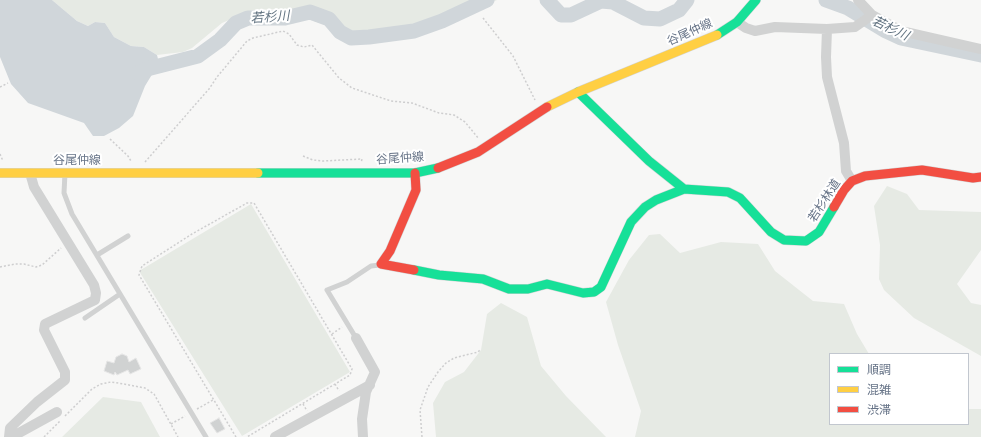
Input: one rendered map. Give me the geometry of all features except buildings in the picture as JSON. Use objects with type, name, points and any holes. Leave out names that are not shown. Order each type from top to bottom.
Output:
[{"type":"street","name":"谷尾仲線","points":[[0,173],[415,173],[445,166],[485,147],[539,111],[578,92],[717,35],[737,22],[756,0]]},
{"type":"street","points":[[858,0],[872,16],[901,31],[981,49]]},
{"type":"street","points":[[737,22],[746,28],[755,31],[776,27],[827,29],[855,27],[862,24],[872,16]]},
{"type":"street","points":[[827,29],[827,77],[844,143],[846,171],[852,181]]},
{"type":"street","name":"若杉林道","points":[[578,92],[649,161],[684,189],[697,192],[723,192],[740,198],[771,232],[784,240],[806,241],[819,232],[844,190],[852,181],[865,176],[922,170],[973,178],[981,177]]},
{"type":"street","points":[[9,437],[10,428],[37,402],[65,380],[65,372],[44,330],[45,324],[95,300],[96,293],[94,285],[34,187],[30,173]]},
{"type":"street","points":[[415,173],[416,190],[390,251],[381,264],[439,276],[483,279],[510,289],[528,289],[547,284],[583,293],[594,292],[600,287],[631,222],[645,207],[656,200],[684,189]]},
{"type":"street","points":[[356,338],[375,372],[366,392],[362,419],[363,437]]},
{"type":"street","points":[[275,437],[370,385]]},
{"type":"street","points":[[15,437],[19,433],[57,412]]},
{"type":"lane","points":[[65,173],[64,193],[67,205],[206,437]]},
{"type":"lane","points":[[97,255],[128,236]]},
{"type":"lane","points":[[356,338],[327,290],[347,282],[371,266],[381,264]]},
{"type":"lane","points":[[85,318],[120,294]]},
{"type":"path","points":[[483,18],[513,56],[529,84],[539,111]]},
{"type":"path","points":[[142,173],[144,163],[209,89],[216,77],[247,41],[253,38],[283,31],[289,34],[298,45],[304,47],[312,45],[339,78],[352,88],[391,101],[412,103],[439,113],[454,115],[471,127],[485,147]]},
{"type":"path","points":[[0,87],[8,83]]},
{"type":"path","points":[[110,139],[128,156],[131,162],[131,173]]},
{"type":"path","points":[[302,156],[313,160],[323,161],[362,159],[361,173]]},
{"type":"path","points":[[236,437],[139,275],[142,266],[192,234],[247,203],[254,203],[352,369],[350,375],[247,437]]},
{"type":"path","points":[[0,267],[15,264],[36,267],[42,265],[68,242]]},
{"type":"path","points":[[332,334],[347,324]]},
{"type":"path","points":[[422,437],[420,410],[428,387],[438,372],[446,363],[454,358],[481,350]]},
{"type":"path","points":[[44,437],[92,389],[101,384],[111,382],[145,388],[154,394],[178,437]]},
{"type":"shaded area","points":[[0,0],[52,0],[77,21],[88,26],[95,22],[105,23],[114,37],[131,46],[144,47],[157,55],[159,63],[145,86],[133,116],[119,128],[104,136],[93,136],[84,123],[28,103],[11,84],[0,57]]},
{"type":"shaded area","points":[[52,0],[497,0],[418,35],[336,37],[325,25],[281,9],[253,10],[222,23],[192,48],[183,52],[157,55],[144,47],[131,46],[114,37],[105,23],[95,22],[88,26],[77,21]]},
{"type":"shaded area","points":[[887,186],[907,194],[919,210],[981,212],[981,250],[957,284],[971,303],[981,305],[981,356],[914,318],[884,290],[879,279],[880,245],[874,206]]},
{"type":"shaded area","points":[[251,204],[350,372],[242,436],[139,271]]},
{"type":"shaded area","points":[[660,234],[680,253],[721,242],[758,244],[775,271],[813,301],[844,304],[857,334],[868,353],[829,353],[829,425],[969,425],[969,409],[981,409],[981,437],[635,437],[641,411],[618,345],[606,302],[629,260],[649,235]]},
{"type":"shaded area","points":[[501,303],[527,317],[541,366],[566,396],[606,437],[436,437],[433,403],[445,382],[464,372],[481,350],[487,314]]},
{"type":"shaded area","points":[[103,397],[141,402],[160,437],[62,437]]},
{"type":"waterway","name":"若杉川","points":[[138,73],[147,69],[198,56],[220,40],[236,23],[248,18],[285,18],[310,12],[329,19],[340,32],[351,38],[369,37],[414,31],[442,21],[487,0]]},
{"type":"waterway","name":"若杉川","points":[[547,0],[561,15],[571,15],[601,1],[613,2],[644,18],[660,19],[679,10],[687,0]]},
{"type":"waterway","name":"若杉川","points":[[826,0],[848,8],[886,31],[901,38],[981,55]]},
{"type":"traffic: fast","points":[[717,35],[737,22],[756,0]]},
{"type":"traffic: fast","points":[[578,92],[649,161],[684,189],[728,192],[740,198],[771,232],[784,240],[806,241],[819,232],[834,207]]},
{"type":"traffic: fast","points":[[258,173],[415,173],[438,168]]},
{"type":"traffic: fast","points":[[414,270],[439,275],[483,279],[509,289],[528,289],[547,284],[583,293],[594,292],[601,287],[631,222],[645,207],[656,200],[684,189]]},
{"type":"traffic: slow","points":[[547,107],[578,92],[717,35]]},
{"type":"traffic: slow","points":[[0,173],[258,173]]},
{"type":"traffic: jam","points":[[438,168],[478,152],[547,107]]},
{"type":"traffic: jam","points":[[834,207],[844,190],[852,181],[865,176],[922,170],[973,178],[981,177]]},
{"type":"traffic: jam","points":[[414,270],[381,264],[390,251],[416,190],[415,173]]}]
